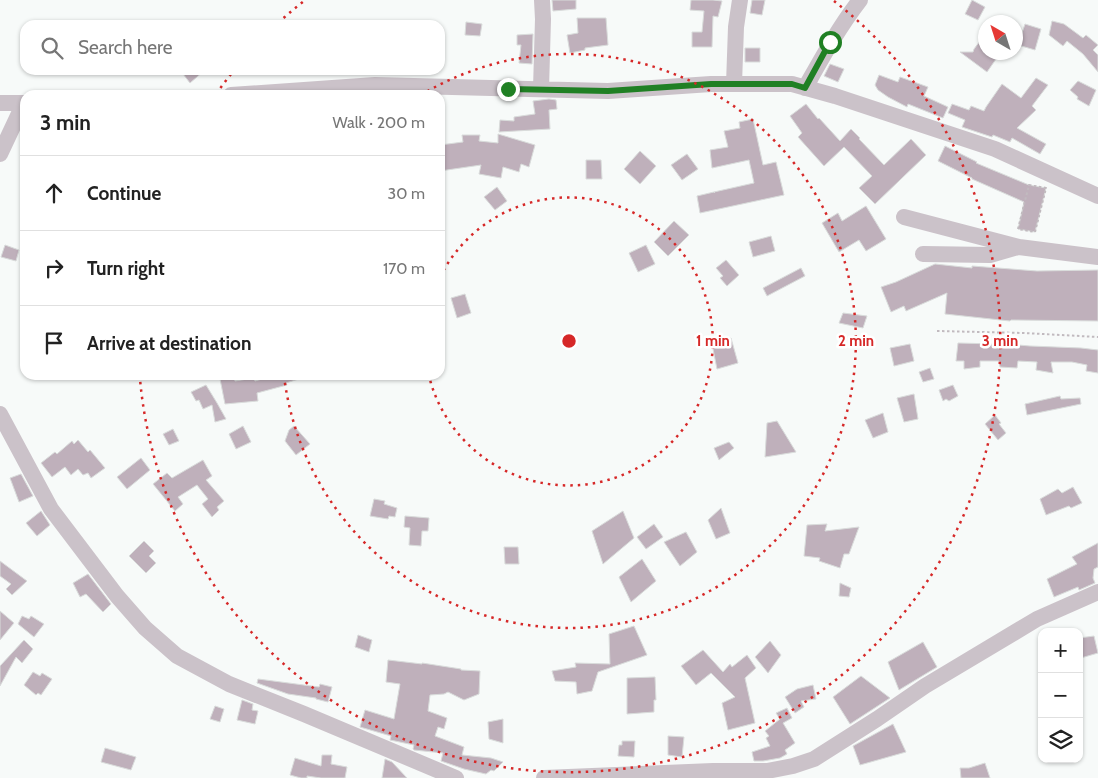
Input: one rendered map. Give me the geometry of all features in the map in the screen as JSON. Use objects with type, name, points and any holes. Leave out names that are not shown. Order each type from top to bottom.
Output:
[{"type":"street","points":[[541,90],[542,0]]},
{"type":"street","points":[[734,84],[736,27],[740,0]]},
{"type":"street","points":[[805,88],[830,42],[860,0]]},
{"type":"street","points":[[304,90],[376,85],[608,91],[711,84],[792,84],[835,96],[994,149],[1098,196]]},
{"type":"street","points":[[0,103],[20,103]]},
{"type":"street","points":[[0,154],[20,112]]},
{"type":"street","points":[[904,217],[1019,246],[1098,256]]},
{"type":"street","points":[[923,254],[990,255],[1019,246]]},
{"type":"street","points":[[0,414],[50,509],[117,596],[145,628],[178,656],[230,684],[456,778]]},
{"type":"street","points":[[544,778],[713,771],[767,772],[814,759],[870,724],[924,686],[1037,619],[1098,592]]},
{"type":"path","points":[[1029,185],[1046,188],[1035,232],[1018,229],[1029,185]]},
{"type":"path","points":[[937,331],[1098,337]]},
{"type":"building","points":[[552,0],[576,0],[576,9],[553,11]]},
{"type":"building","points":[[691,0],[722,1],[718,17],[713,16],[712,47],[692,47],[692,32],[702,32],[704,11],[690,10]]},
{"type":"building","points":[[752,0],[765,0],[762,15],[750,13]]},
{"type":"building","points":[[972,0],[985,7],[981,15],[978,15],[978,20],[965,14]]},
{"type":"building","points":[[577,18],[606,18],[608,45],[585,48],[585,50],[570,53],[567,35],[578,33]]},
{"type":"building","points":[[1052,21],[1064,24],[1083,38],[1086,35],[1098,45],[1093,50],[1098,55],[1098,72],[1083,54],[1067,41],[1063,46],[1049,35]]},
{"type":"building","points":[[466,22],[482,24],[480,36],[465,35]]},
{"type":"building","points":[[1025,24],[1041,29],[1035,50],[1023,46]]},
{"type":"building","points":[[533,34],[532,64],[519,63],[521,45],[517,45],[517,35]]},
{"type":"building","points":[[978,44],[978,60],[995,60],[987,72],[960,52],[973,52]]},
{"type":"building","points":[[745,48],[760,48],[760,62],[745,62]]},
{"type":"building","points":[[830,64],[844,69],[838,82],[824,76]]},
{"type":"building","points":[[184,75],[199,75],[190,83]]},
{"type":"building","points":[[879,75],[898,82],[900,77],[928,87],[924,96],[948,107],[943,118],[908,104],[907,107],[888,97],[878,90],[875,85]]},
{"type":"building","points":[[1036,78],[1048,85],[1032,106],[1036,110],[1017,128],[1046,144],[1040,154],[1012,138],[1010,142],[993,135],[992,137],[962,127],[965,120],[948,113],[952,104],[969,110],[971,106],[984,111],[1002,84],[1021,98]]},
{"type":"building","points":[[1078,81],[1096,90],[1089,106],[1077,99],[1078,97],[1070,90]]},
{"type":"building","points":[[556,100],[557,109],[549,110],[550,129],[499,132],[500,120],[514,121],[514,117],[535,114],[533,101]]},
{"type":"building","points":[[806,104],[840,141],[851,129],[884,165],[911,139],[926,155],[875,204],[859,188],[872,176],[844,147],[824,166],[798,137],[802,133],[790,116]]},
{"type":"building","points":[[753,119],[763,165],[776,162],[784,195],[700,213],[697,196],[754,183],[749,160],[712,168],[710,150],[728,147],[724,131],[740,128],[739,122]]},
{"type":"building","points":[[498,134],[535,145],[529,167],[521,164],[519,172],[503,167],[501,178],[479,174],[481,165],[445,170],[445,144],[463,142],[462,135],[480,135],[479,141],[498,143]]},
{"type":"building","points":[[945,146],[976,163],[1029,185],[1046,188],[1035,232],[1018,229],[1024,202],[972,179],[938,161]]},
{"type":"building","points":[[640,151],[656,166],[640,184],[624,169]]},
{"type":"building","points":[[687,154],[698,169],[682,180],[671,165]]},
{"type":"building","points":[[586,160],[601,160],[602,179],[586,179]]},
{"type":"building","points":[[497,187],[507,201],[495,210],[484,197]]},
{"type":"building","points":[[866,206],[886,239],[866,251],[859,240],[839,252],[822,223],[838,213],[842,221]]},
{"type":"building","points":[[674,221],[689,235],[668,256],[654,242]]},
{"type":"building","points":[[771,236],[775,251],[753,257],[749,242]]},
{"type":"building","points":[[5,245],[19,250],[16,261],[1,257]]},
{"type":"building","points":[[646,245],[655,264],[638,272],[629,253]]},
{"type":"building","points":[[726,260],[739,275],[727,286],[720,278],[723,276],[716,268]]},
{"type":"building","points":[[935,264],[1037,271],[1098,270],[1098,321],[1010,321],[945,314],[947,293],[906,311],[904,306],[891,312],[881,287]]},
{"type":"building","points":[[801,268],[805,276],[767,296],[763,288]]},
{"type":"building","points":[[465,294],[471,313],[457,318],[451,298]]},
{"type":"building","points":[[843,313],[867,316],[863,328],[839,323]]},
{"type":"building","points":[[731,338],[738,363],[717,369],[712,344]]},
{"type":"building","points":[[958,343],[995,343],[1098,350],[1098,373],[1086,371],[1087,365],[1072,362],[1051,362],[1053,373],[1036,370],[1037,362],[1018,361],[1017,368],[1000,367],[999,361],[980,361],[980,367],[964,369],[964,361],[956,361]]},
{"type":"building","points":[[910,344],[914,361],[894,366],[890,348]]},
{"type":"building","points":[[930,368],[934,379],[923,382],[919,372]]},
{"type":"building","points":[[220,380],[296,380],[286,383],[287,385],[257,393],[258,401],[225,404]]},
{"type":"building","points":[[206,385],[226,419],[215,422],[212,405],[203,409],[199,400],[196,401],[191,392]]},
{"type":"building","points":[[953,385],[958,396],[949,401],[946,399],[943,401],[939,390]]},
{"type":"building","points":[[914,394],[918,419],[904,422],[897,398]]},
{"type":"building","points":[[1060,396],[1061,399],[1080,398],[1081,404],[1027,415],[1025,404]]},
{"type":"building","points":[[883,413],[888,432],[873,438],[865,420]]},
{"type":"building","points":[[995,415],[1006,433],[998,440],[985,424]]},
{"type":"building","points":[[777,421],[796,452],[765,457],[767,423]]},
{"type":"building","points":[[243,426],[251,442],[236,449],[229,434]]},
{"type":"building","points":[[294,426],[310,444],[296,455],[285,441],[289,430]]},
{"type":"building","points":[[173,429],[179,441],[169,445],[163,434]]},
{"type":"building","points":[[78,440],[88,452],[90,450],[105,468],[91,478],[88,473],[83,475],[78,469],[71,475],[65,467],[52,477],[41,463],[55,452],[57,454],[72,441],[74,444]]},
{"type":"building","points":[[729,442],[734,448],[719,460],[714,448]]},
{"type":"building","points":[[141,458],[150,470],[127,489],[117,477]]},
{"type":"building","points":[[203,460],[212,476],[206,480],[224,501],[217,507],[219,510],[212,517],[202,504],[208,499],[197,485],[178,497],[183,504],[175,511],[153,484],[167,473],[172,478]]},
{"type":"building","points":[[21,474],[33,496],[19,502],[10,478]]},
{"type":"building","points":[[1073,487],[1082,503],[1046,515],[1040,499],[1058,489],[1062,493]]},
{"type":"building","points":[[374,499],[385,501],[384,504],[397,508],[395,517],[389,516],[388,519],[370,516]]},
{"type":"building","points":[[721,508],[730,533],[716,539],[708,520]]},
{"type":"building","points":[[41,511],[50,525],[37,536],[26,523]]},
{"type":"building","points":[[623,511],[634,538],[603,564],[592,531]]},
{"type":"building","points":[[405,516],[429,518],[428,531],[422,531],[421,546],[409,545],[410,528],[404,527]]},
{"type":"building","points":[[654,524],[663,537],[646,549],[637,537]]},
{"type":"building","points":[[827,524],[825,531],[859,527],[849,554],[844,554],[840,568],[819,561],[820,558],[804,556],[807,525]]},
{"type":"building","points":[[686,532],[697,552],[680,566],[664,542]]},
{"type":"building","points":[[144,541],[154,551],[149,556],[156,563],[146,573],[129,556]]},
{"type":"building","points":[[1098,543],[1098,567],[1094,569],[1093,578],[1095,583],[1079,590],[1078,587],[1054,597],[1047,579],[1077,564],[1072,557]]},
{"type":"building","points":[[504,547],[518,547],[519,564],[505,564]]},
{"type":"building","points":[[642,559],[656,581],[631,602],[619,577]]},
{"type":"building","points":[[0,561],[27,581],[12,595],[6,589],[11,584],[0,576]]},
{"type":"building","points":[[88,574],[111,604],[103,612],[86,594],[80,597],[73,583]]},
{"type":"building","points":[[840,583],[851,588],[849,597],[839,596]]},
{"type":"building","points":[[0,611],[14,623],[0,640]]},
{"type":"building","points":[[22,616],[29,619],[31,616],[44,624],[34,637],[18,624]]},
{"type":"building","points":[[634,626],[647,655],[598,672],[592,691],[577,694],[576,682],[555,681],[552,671],[576,667],[575,663],[610,664],[609,634]]},
{"type":"building","points":[[358,635],[372,640],[369,652],[355,647]]},
{"type":"building","points":[[1094,636],[1098,653],[1083,657],[1083,637]]},
{"type":"building","points":[[24,640],[33,649],[22,663],[16,657],[0,686],[0,666]]},
{"type":"building","points":[[770,641],[781,655],[768,673],[755,657]]},
{"type":"building","points":[[923,642],[937,667],[899,690],[888,662]]},
{"type":"building","points":[[703,650],[723,672],[730,664],[732,667],[747,655],[756,668],[745,678],[755,723],[728,730],[722,703],[735,697],[711,673],[696,685],[681,666]]},
{"type":"building","points":[[388,660],[480,671],[479,694],[464,700],[448,692],[430,695],[428,711],[447,718],[444,729],[438,727],[435,736],[464,747],[462,755],[491,758],[503,762],[494,771],[491,770],[486,774],[464,769],[441,761],[443,753],[414,750],[414,745],[390,740],[391,736],[360,727],[365,710],[394,719],[400,684],[386,682]]},
{"type":"building","points":[[33,672],[40,676],[42,673],[52,679],[41,695],[38,693],[36,695],[24,685]]},
{"type":"building","points":[[861,676],[890,698],[850,724],[833,697]]},
{"type":"building","points":[[655,677],[656,700],[654,700],[654,712],[627,714],[627,678]]},
{"type":"building","points":[[258,679],[319,687],[320,684],[332,687],[328,702],[316,698],[288,694],[257,683]]},
{"type":"building","points":[[813,685],[816,699],[801,701],[804,707],[795,713],[785,697],[797,689]]},
{"type":"building","points":[[242,700],[253,704],[252,710],[258,711],[255,724],[237,720]]},
{"type":"building","points":[[215,706],[224,709],[220,722],[210,719]]},
{"type":"building","points":[[787,708],[792,718],[783,723],[795,743],[785,750],[787,754],[780,758],[754,761],[752,752],[770,746],[766,738],[769,736],[765,731],[780,719],[776,713]]},
{"type":"building","points":[[503,719],[503,743],[489,739],[488,722]]},
{"type":"building","points":[[893,724],[906,752],[860,765],[853,746]]},
{"type":"building","points":[[668,736],[684,737],[682,757],[668,755]]},
{"type":"building","points":[[622,741],[635,741],[634,757],[618,756],[619,745],[622,745]]},
{"type":"building","points":[[105,748],[136,757],[131,770],[101,762]]},
{"type":"building","points":[[322,755],[332,755],[331,764],[347,767],[345,778],[307,776],[307,778],[301,778],[290,775],[295,758],[321,766]]},
{"type":"building","points":[[385,759],[392,762],[407,778],[382,778]]},
{"type":"building","points":[[985,763],[990,778],[961,778],[960,768],[969,768]]},
{"type":"route","points":[[508,89],[608,91],[711,84],[792,84],[805,88],[830,42]]}]
